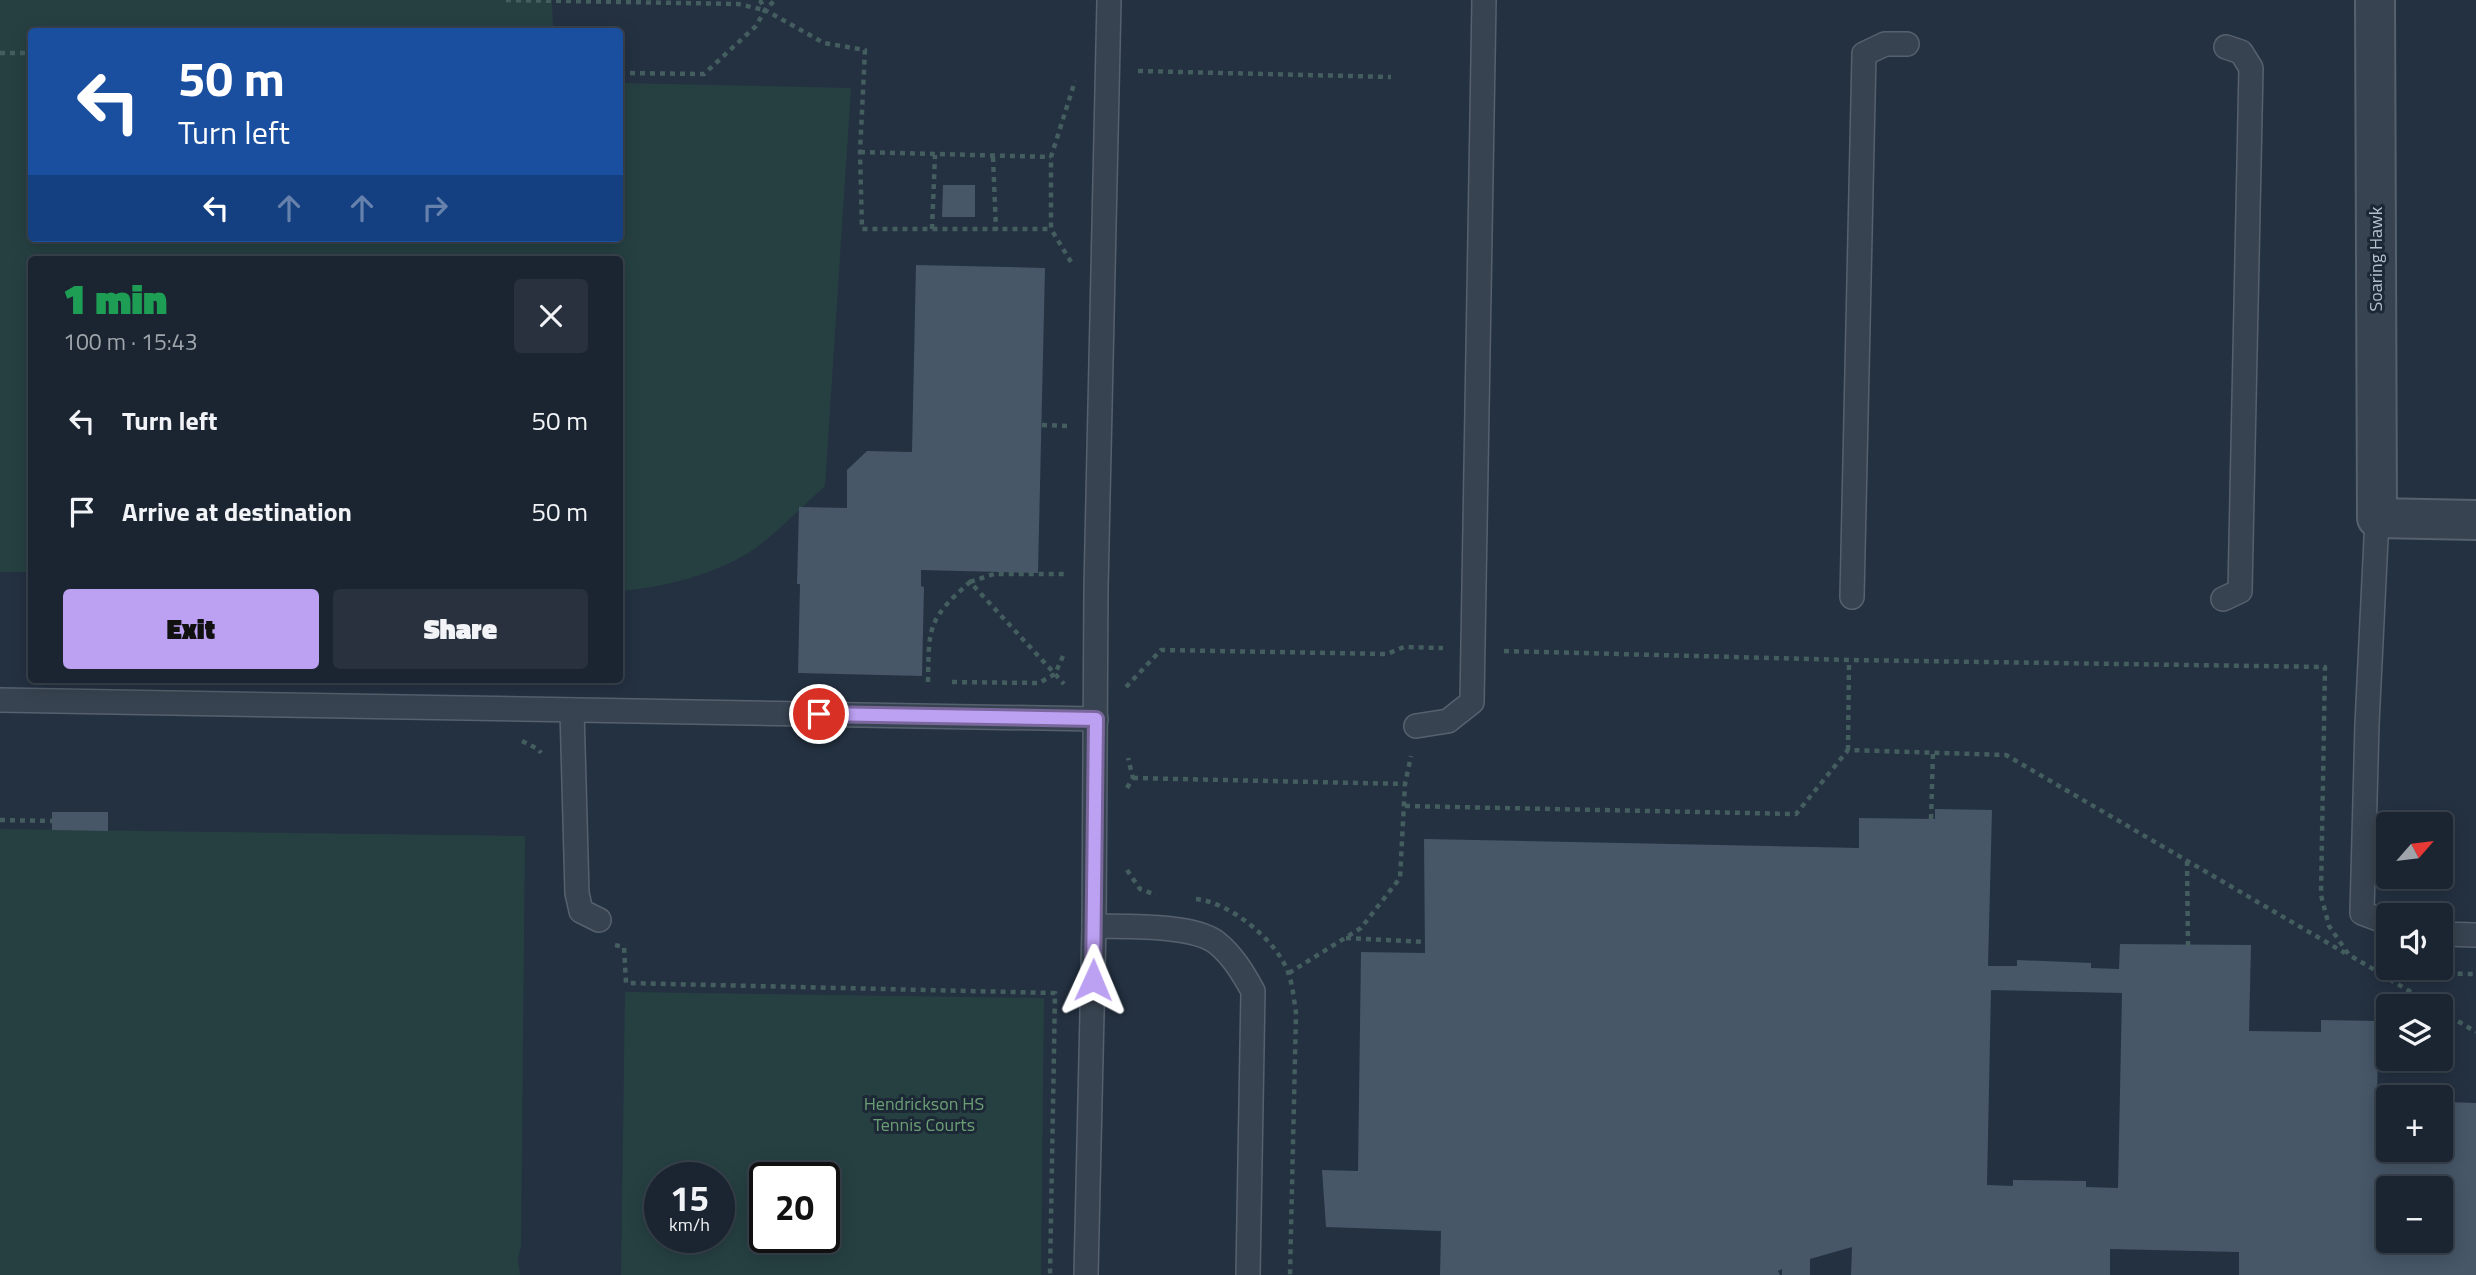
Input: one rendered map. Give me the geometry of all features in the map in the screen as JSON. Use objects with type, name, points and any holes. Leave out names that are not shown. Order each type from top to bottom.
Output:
[{"type":"street","name":"Soaring Hawk","points":[[2375,0],[2377,518]]},
{"type":"street","points":[[2377,518],[2476,520]]},
{"type":"lane","points":[[1086,1275],[1094,926],[1098,486],[1109,0]]},
{"type":"lane","points":[[1416,726],[1448,721],[1472,702],[1484,0]]},
{"type":"lane","points":[[1852,597],[1864,54],[1885,44],[1907,44]]},
{"type":"lane","points":[[2223,599],[2240,591],[2251,68],[2241,52],[2226,47]]},
{"type":"lane","points":[[2376,918],[2362,912],[2367,724],[2377,518]]},
{"type":"lane","points":[[0,700],[1096,719]]},
{"type":"lane","points":[[572,710],[577,892],[581,911],[599,920]]},
{"type":"lane","points":[[1094,926],[1183,931],[1215,941],[1241,968],[1252,991],[1248,1275]]},
{"type":"lane","points":[[2453,934],[2476,935]]},
{"type":"path","points":[[506,0],[738,4],[765,10],[824,43],[864,50],[860,152],[862,229],[1051,229]]},
{"type":"path","points":[[760,0],[765,10]]},
{"type":"path","points":[[623,73],[704,74],[756,26],[765,10],[775,0]]},
{"type":"path","points":[[0,52],[28,53]]},
{"type":"path","points":[[1072,265],[1051,229],[1051,157],[1078,71]]},
{"type":"path","points":[[1133,71],[1391,77]]},
{"type":"path","points":[[860,152],[1051,157]]},
{"type":"path","points":[[932,229],[935,155]]},
{"type":"path","points":[[993,157],[996,230]]},
{"type":"path","points":[[1068,439],[1069,412]]},
{"type":"path","points":[[1042,425],[1069,426]]},
{"type":"path","points":[[1065,561],[1065,588]]},
{"type":"path","points":[[928,682],[929,634],[943,606],[970,582],[994,574],[1065,574]]},
{"type":"path","points":[[970,582],[1065,686],[1065,718]]},
{"type":"path","points":[[1126,698],[1126,687],[1161,650],[1387,654],[1404,647],[1849,660],[2325,667],[2321,895],[2329,926],[2349,955]]},
{"type":"path","points":[[1504,662],[1507,651]]},
{"type":"path","points":[[915,682],[1039,683],[1055,674],[1063,654]]},
{"type":"path","points":[[1405,806],[1796,814],[1848,750],[1849,660]]},
{"type":"path","points":[[1848,750],[2006,755],[2376,971]]},
{"type":"path","points":[[1289,973],[1361,928],[1399,878],[1409,757],[1421,752]]},
{"type":"path","points":[[1931,819],[1933,753]]},
{"type":"path","points":[[1133,778],[1405,784]]},
{"type":"path","points":[[0,820],[52,821]]},
{"type":"path","points":[[2187,860],[2188,946]]},
{"type":"path","points":[[1345,938],[1425,942]]},
{"type":"path","points":[[2453,974],[2476,974]]},
{"type":"path","points":[[2391,980],[2414,994]]},
{"type":"path","points":[[2453,1018],[2476,1032]]},
{"type":"green space","points":[[0,0],[552,0],[553,28],[28,28],[28,242],[623,242],[623,83],[851,88],[825,486],[775,533],[743,556],[691,578],[623,591],[623,256],[28,256],[28,572],[0,572]]},
{"type":"green space","points":[[0,829],[525,836],[521,1247],[518,1258],[520,1275],[0,1275]]},
{"type":"green space","name":"Hendrickson HS Tennis Courts","points":[[625,992],[1044,998],[1041,1275],[621,1275]]},
{"type":"building","points":[[943,185],[975,185],[975,217],[942,217]]},
{"type":"building","points":[[916,265],[1045,268],[1038,573],[921,570],[921,586],[924,587],[922,676],[798,673],[799,507],[847,508],[847,470],[867,451],[912,452]]},
{"type":"building","points":[[1935,809],[1992,810],[1988,966],[2017,966],[2017,960],[2091,963],[2091,968],[2119,969],[2120,944],[2251,945],[2249,1031],[2321,1032],[2321,1020],[2376,1021],[2376,1162],[2453,1162],[2453,1102],[2476,1103],[2476,1275],[2239,1275],[2239,1252],[2110,1249],[2110,1275],[1851,1275],[1852,1247],[1810,1259],[1810,1275],[1782,1275],[1782,1269],[1778,1271],[1780,1275],[1440,1275],[1441,1231],[1326,1227],[1322,1170],[1358,1171],[1361,952],[1425,953],[1424,839],[1859,848],[1859,818],[1935,819]],"holes":[[[1991,990],[2122,993],[2118,1188],[2086,1187],[2086,1181],[2013,1180],[2013,1186],[1987,1185]]]},
{"type":"building","points":[[52,812],[108,812],[108,831],[52,830]]},
{"type":"route","points":[[819,714],[1096,719],[1093,980]]}]
